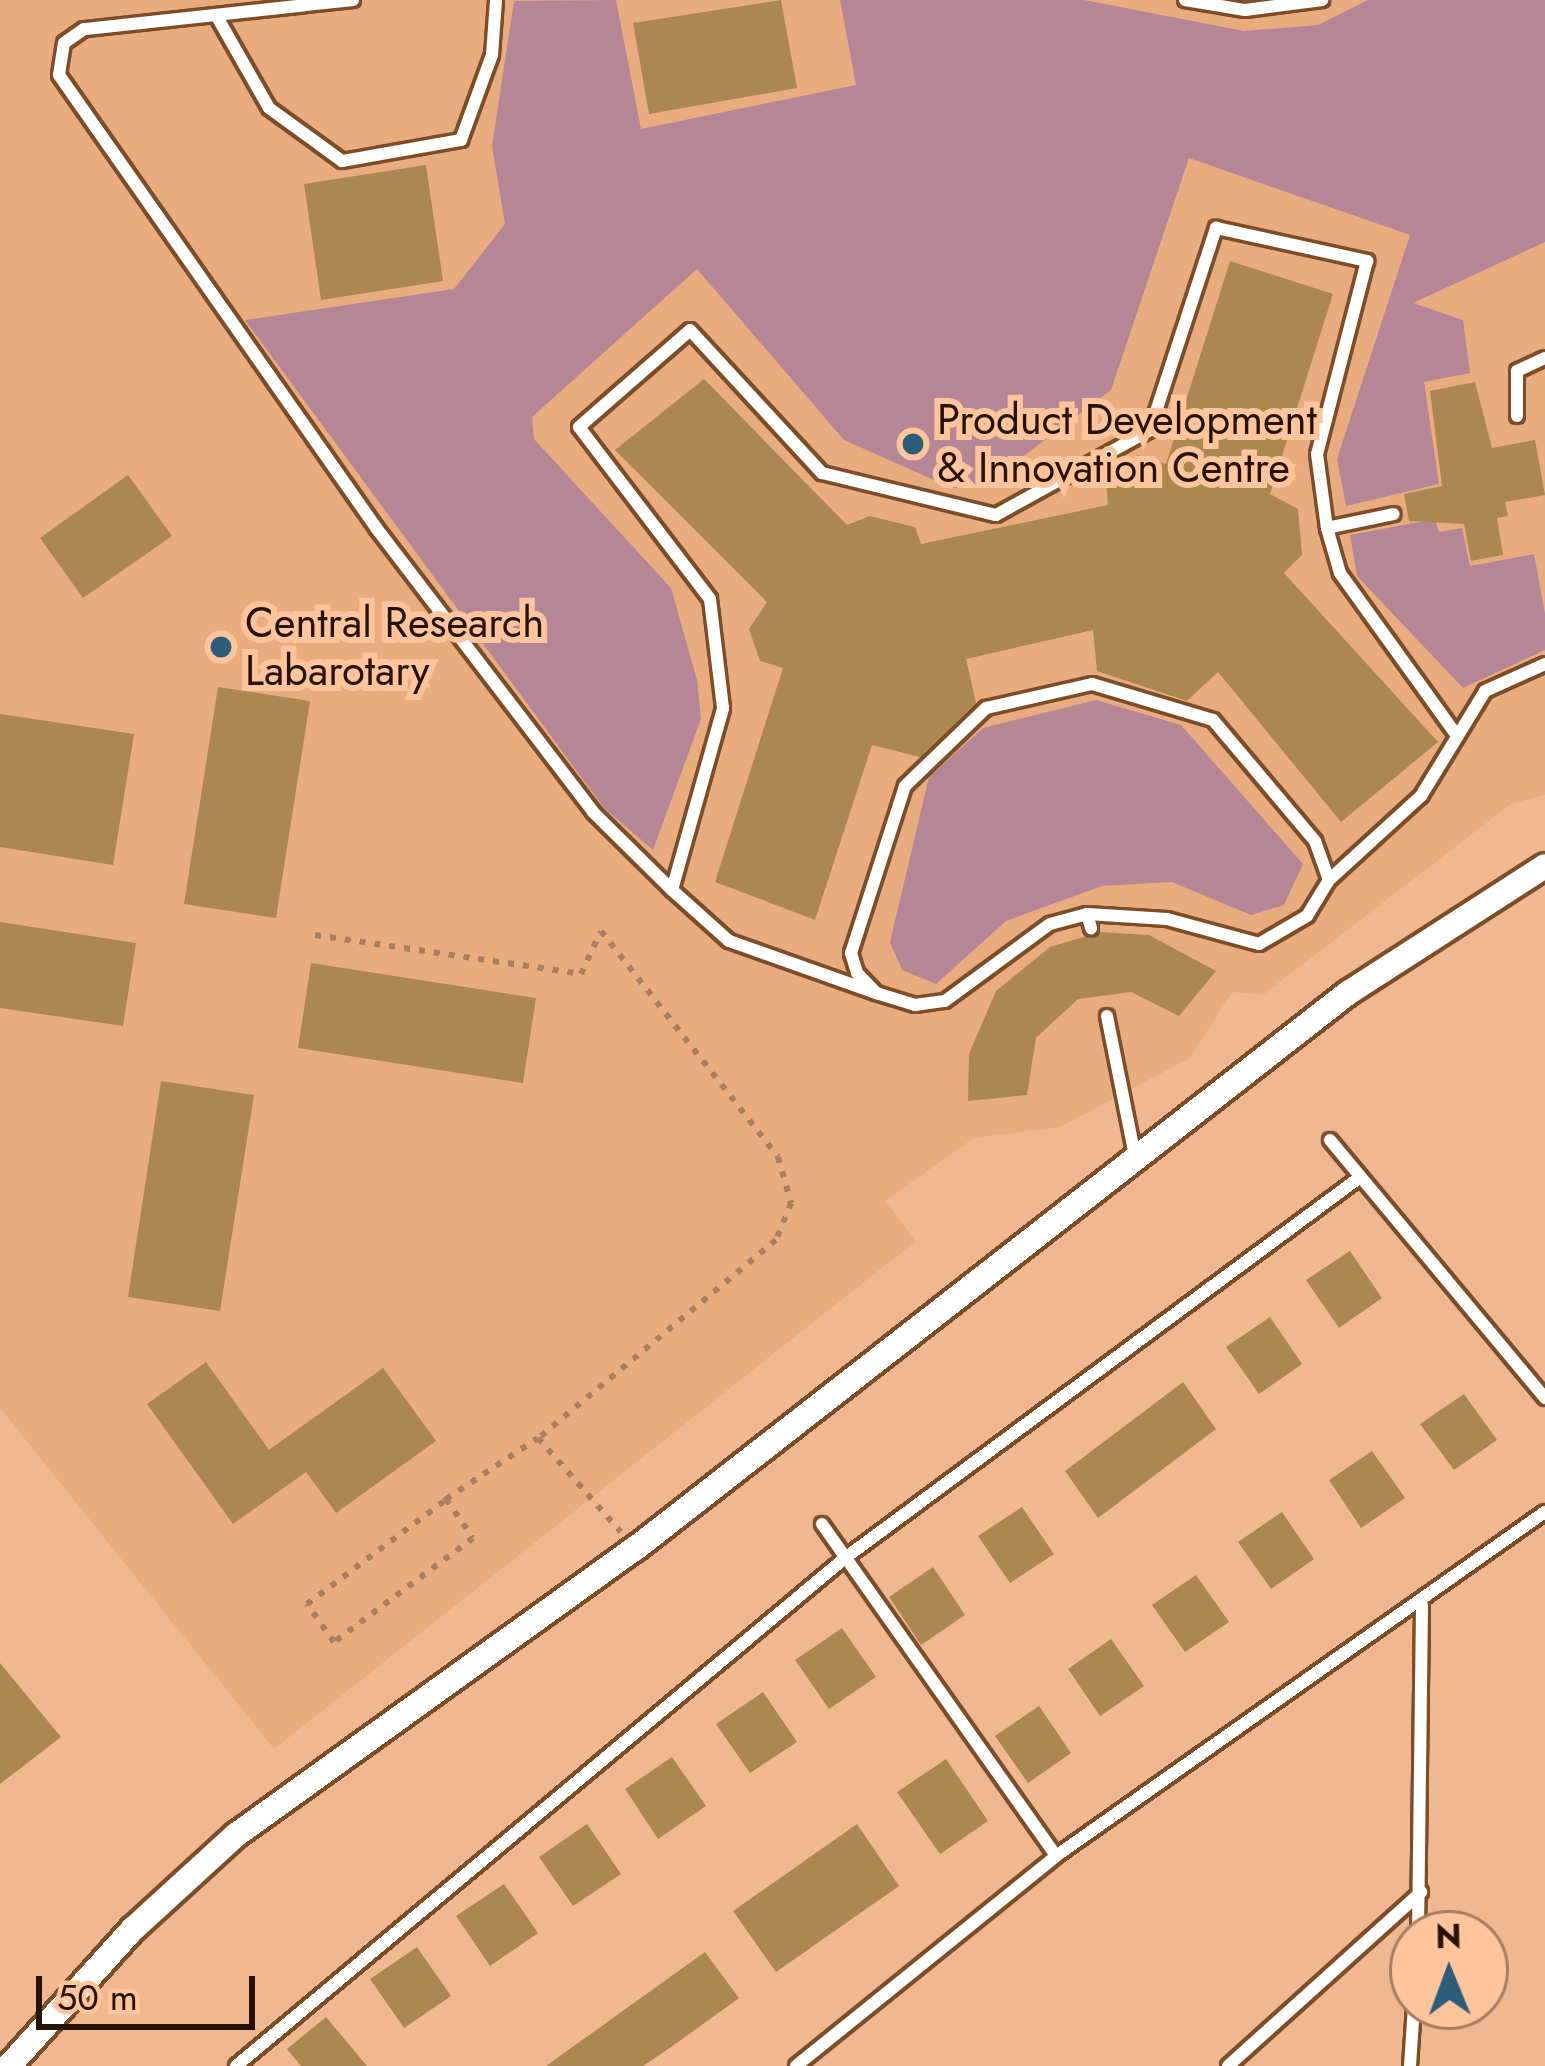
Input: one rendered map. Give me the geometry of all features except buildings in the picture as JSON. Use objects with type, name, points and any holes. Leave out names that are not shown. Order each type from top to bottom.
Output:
[{"type":"street","points":[[9,2066],[133,1929],[236,1835],[636,1548],[1135,1156],[1403,953],[1545,866]]},
{"type":"lane","points":[[353,0],[84,28],[64,44],[58,75],[377,530],[593,812],[729,941],[915,1005],[945,1001],[1016,943],[1089,921],[1167,920],[1259,944],[1307,916],[1328,880],[1421,796],[1485,691],[1545,664]]},
{"type":"lane","points":[[215,15],[269,108],[342,161],[461,140],[492,56],[496,0]]},
{"type":"lane","points":[[1185,0],[1245,10],[1322,0]]},
{"type":"lane","points":[[672,890],[723,708],[710,599],[580,427],[690,330],[822,473],[996,515],[1150,430],[1216,228],[1367,261],[1317,454],[1327,528],[1340,573],[1457,736]]},
{"type":"lane","points":[[1517,416],[1516,371],[1545,358]]},
{"type":"lane","points":[[1327,528],[1394,514]]},
{"type":"lane","points":[[876,993],[851,952],[885,831],[905,786],[986,708],[1092,684],[1213,720],[1316,841],[1328,880]]},
{"type":"lane","points":[[1107,1016],[1135,1156]]},
{"type":"lane","points":[[1330,1140],[1545,1398]]},
{"type":"lane","points":[[236,2066],[845,1558],[1359,1178]]},
{"type":"lane","points":[[796,2066],[1056,1856],[1422,1605],[1545,1512]]},
{"type":"lane","points":[[822,1524],[1056,1856]]},
{"type":"lane","points":[[1420,1910],[1422,1605]]},
{"type":"lane","points":[[1228,2066],[1421,1892]]},
{"type":"lane","points":[[1410,2066],[1412,2030]]},
{"type":"path","points":[[315,935],[581,974],[601,931],[778,1157],[791,1203],[776,1240],[538,1438],[446,1499],[307,1604],[334,1642],[473,1538],[446,1499]]},
{"type":"path","points":[[538,1438],[636,1548]]},
{"type":"shaded area","name":"Product Development & Innovation Centre","points":[[0,0],[1545,0],[1545,795],[1511,804],[1263,995],[1232,992],[1190,1058],[1060,1127],[974,1138],[885,1201],[916,1241],[274,1749],[0,1408]]},
{"type":"shaded area","points":[[616,0],[641,129],[856,85],[840,0],[1084,0],[1244,31],[1318,25],[1368,0],[1545,0],[1545,242],[1413,303],[1463,320],[1470,373],[1424,382],[1439,484],[1346,506],[1337,459],[1410,235],[1189,158],[1111,390],[985,485],[952,488],[844,440],[697,269],[532,417],[534,439],[671,588],[697,680],[701,719],[653,850],[604,808],[245,320],[454,289],[505,224],[492,146],[514,1]]},
{"type":"shaded area","points":[[1435,519],[1439,532],[1462,528],[1470,566],[1534,554],[1545,614],[1545,650],[1463,688],[1357,576],[1350,535]]},
{"type":"shaded area","points":[[1096,700],[1181,725],[1303,864],[1284,905],[1251,915],[1172,882],[1102,886],[1006,921],[936,984],[902,970],[890,942],[929,777],[983,728]]},
{"type":"place","name":"Product Development & Innovation Centre","points":[[913,444]]},
{"type":"place","name":"Central Research Labarotary","points":[[221,647]]}]
